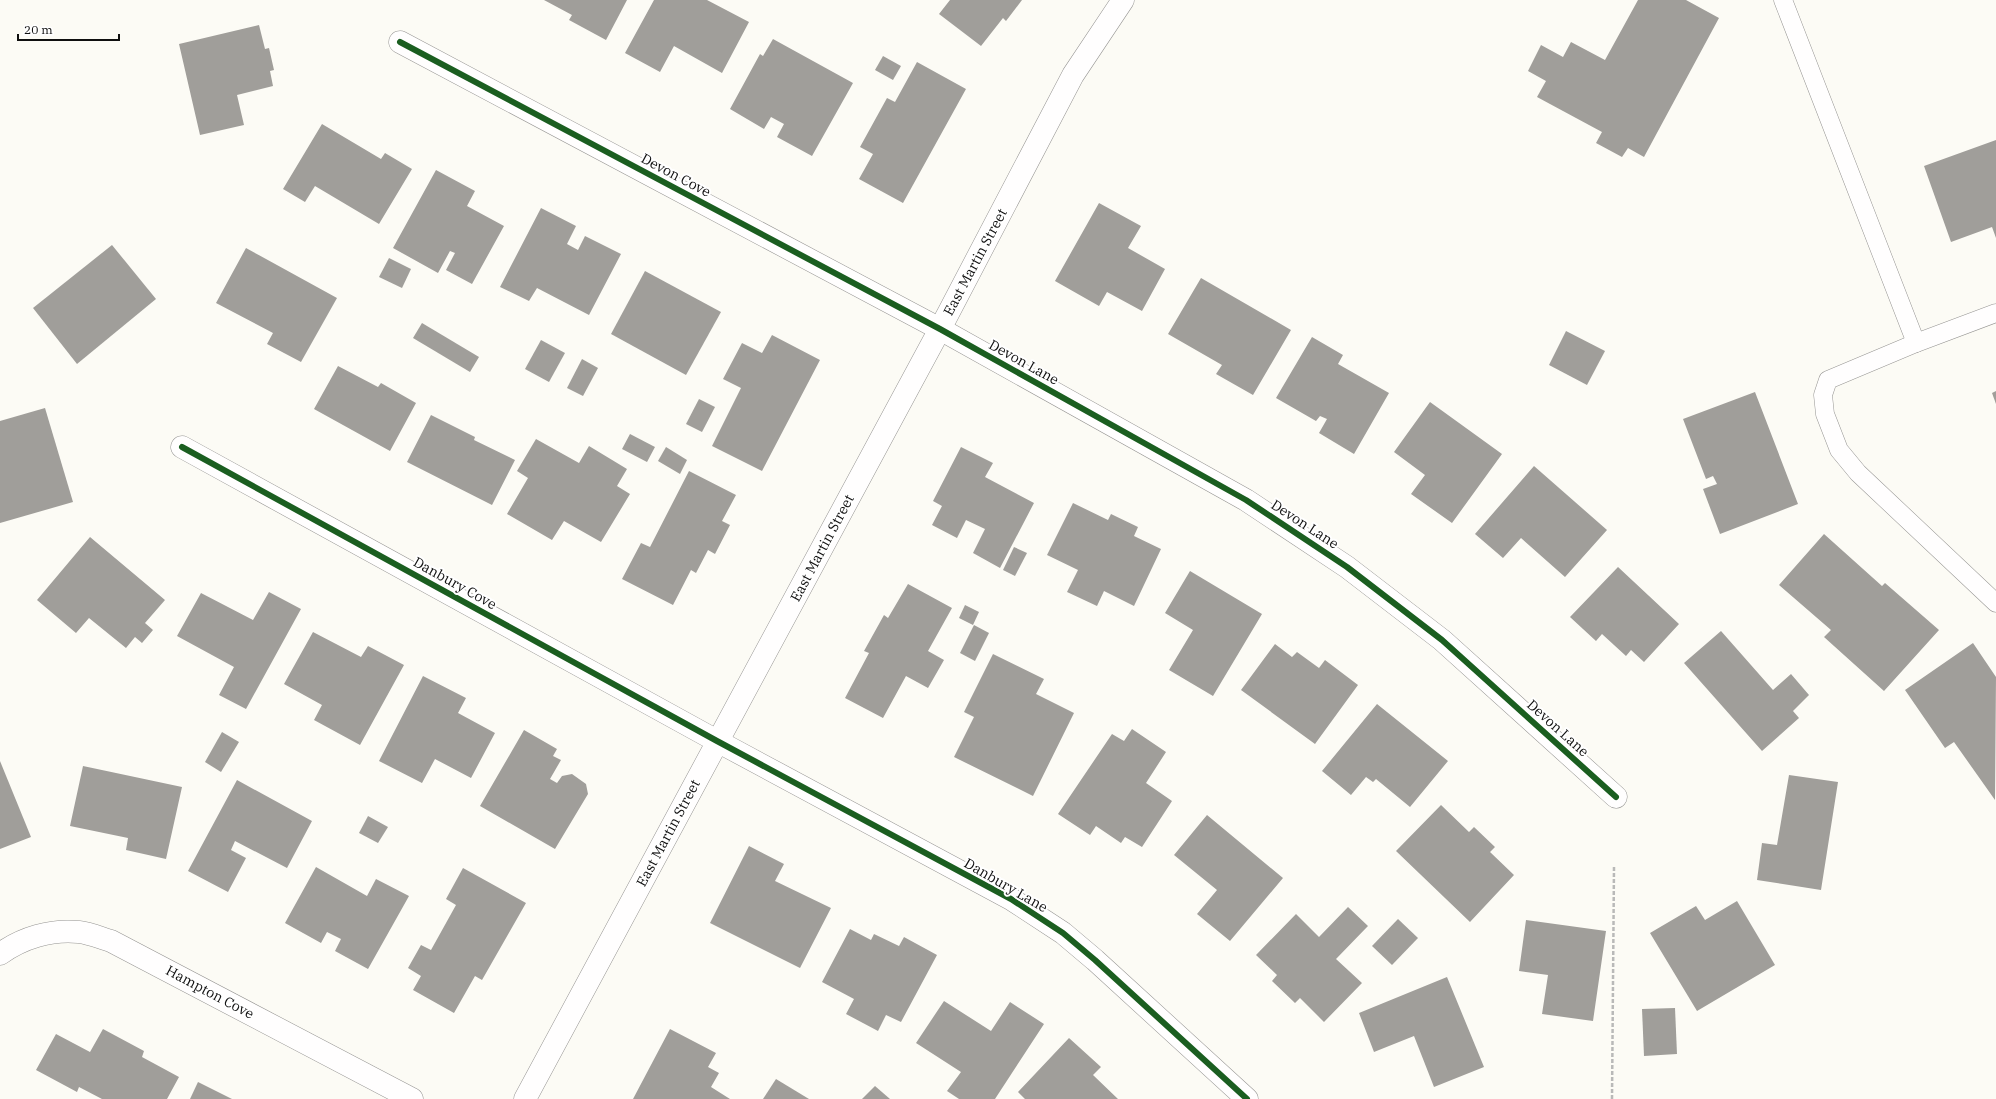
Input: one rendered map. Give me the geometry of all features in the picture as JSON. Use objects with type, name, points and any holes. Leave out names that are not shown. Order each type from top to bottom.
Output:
[{"type":"street","name":"East Martin Street","points":[[525,1099],[940,329],[1073,75],[1123,0]]},
{"type":"street","name":"Devon Cove","points":[[400,42],[940,329]]},
{"type":"street","name":"Devon Lane","points":[[940,329],[1246,500],[1347,566],[1442,640],[1616,797]]},
{"type":"street","name":"Danbury Cove","points":[[182,447],[717,741]]},
{"type":"street","name":"Danbury Lane","points":[[717,741],[1011,899],[1063,933],[1096,960],[1247,1099]]},
{"type":"street","name":"Hampton Cove","points":[[0,954],[13,945],[44,934],[79,932],[111,941],[412,1099]]},
{"type":"lane","points":[[1783,0],[1916,343]]},
{"type":"lane","points":[[1996,313],[1916,343],[1828,380],[1822,395],[1826,414],[1839,450],[1858,473],[1996,603]]},
{"type":"path","points":[[1612,1099],[1614,867]]},
{"type":"building","points":[[544,0],[627,0],[606,40],[569,20],[572,15]]},
{"type":"building","points":[[654,0],[707,0],[749,22],[722,73],[674,46],[660,72],[625,53]]},
{"type":"building","points":[[950,0],[1022,0],[1006,21],[1003,18],[981,46],[939,14]]},
{"type":"building","points":[[1638,0],[1686,0],[1719,18],[1644,157],[1628,148],[1622,157],[1596,143],[1602,132],[1537,97],[1546,81],[1528,71],[1541,45],[1563,57],[1571,42],[1605,60]]},
{"type":"building","points":[[259,25],[265,49],[269,48],[274,70],[270,71],[273,86],[237,95],[244,125],[200,135],[179,44]]},
{"type":"building","points":[[773,39],[853,83],[812,156],[777,137],[784,124],[771,117],[764,129],[730,109],[760,54],[763,56]]},
{"type":"building","points":[[883,56],[901,66],[893,80],[875,70]]},
{"type":"building","points":[[917,62],[966,89],[903,203],[859,179],[873,154],[860,147],[887,98],[895,102]]},
{"type":"building","points":[[322,124],[381,159],[385,153],[412,169],[379,224],[315,186],[305,202],[283,189]]},
{"type":"building","points":[[1996,140],[1996,238],[1992,227],[1951,242],[1924,166]]},
{"type":"building","points":[[436,170],[475,191],[467,206],[504,226],[472,284],[446,270],[455,253],[450,251],[438,273],[393,248]]},
{"type":"building","points":[[1099,203],[1141,226],[1128,248],[1165,269],[1142,311],[1107,292],[1099,306],[1055,281]]},
{"type":"building","points":[[541,208],[576,226],[567,244],[578,250],[585,236],[621,254],[589,315],[537,288],[529,301],[500,287]]},
{"type":"building","points":[[112,245],[156,299],[77,364],[33,308]]},
{"type":"building","points":[[246,248],[337,298],[301,362],[267,344],[273,333],[216,303]]},
{"type":"building","points":[[389,258],[411,269],[402,288],[379,277]]},
{"type":"building","points":[[645,271],[721,312],[686,375],[611,334]]},
{"type":"building","points":[[1201,278],[1291,330],[1253,395],[1216,374],[1222,365],[1168,334]]},
{"type":"building","points":[[422,323],[479,357],[470,372],[413,338]]},
{"type":"building","points":[[1566,331],[1605,351],[1587,385],[1549,365]]},
{"type":"building","points":[[772,335],[820,360],[762,471],[712,446],[741,388],[723,379],[742,343],[762,353]]},
{"type":"building","points":[[1312,337],[1343,355],[1338,364],[1389,393],[1354,454],[1319,433],[1327,419],[1320,416],[1316,421],[1276,398]]},
{"type":"building","points":[[541,340],[565,353],[549,382],[525,369]]},
{"type":"building","points":[[582,359],[598,368],[583,396],[567,388]]},
{"type":"building","points":[[338,366],[378,387],[381,383],[416,403],[390,451],[314,409]]},
{"type":"building","points":[[1996,391],[1996,404],[1992,393]]},
{"type":"building","points":[[1755,392],[1798,504],[1720,534],[1703,489],[1717,484],[1713,476],[1706,479],[1683,419]]},
{"type":"building","points":[[699,399],[715,407],[702,432],[686,424]]},
{"type":"building","points":[[1430,402],[1502,454],[1452,523],[1411,494],[1425,475],[1394,452]]},
{"type":"building","points":[[45,408],[73,502],[0,523],[0,421]]},
{"type":"building","points":[[431,415],[475,437],[474,440],[515,460],[492,505],[407,462]]},
{"type":"building","points":[[630,434],[655,447],[647,462],[622,449]]},
{"type":"building","points":[[536,439],[579,463],[589,446],[627,469],[617,486],[630,494],[601,542],[564,521],[552,540],[507,514],[528,478],[517,471]]},
{"type":"building","points":[[666,447],[687,460],[680,474],[658,461]]},
{"type":"building","points":[[961,447],[993,463],[985,477],[1034,503],[1000,568],[973,553],[985,529],[966,520],[957,538],[932,525],[942,506],[933,501]]},
{"type":"building","points":[[1534,466],[1607,530],[1565,577],[1521,538],[1503,558],[1475,534]]},
{"type":"building","points":[[689,471],[736,495],[722,521],[730,525],[715,554],[708,550],[696,573],[691,570],[673,605],[622,579],[641,543],[650,547]]},
{"type":"building","points":[[1073,503],[1108,520],[1111,514],[1138,527],[1134,536],[1161,549],[1134,606],[1104,591],[1097,606],[1067,592],[1078,570],[1047,555]]},
{"type":"building","points":[[1824,534],[1882,586],[1885,583],[1939,630],[1884,691],[1824,637],[1831,630],[1779,585]]},
{"type":"building","points":[[90,537],[165,600],[145,623],[153,630],[142,643],[135,637],[126,648],[89,618],[76,633],[37,600]]},
{"type":"building","points":[[1014,547],[1027,553],[1015,576],[1003,570]]},
{"type":"building","points":[[1618,567],[1679,624],[1644,662],[1631,650],[1626,656],[1602,634],[1596,641],[1570,617]]},
{"type":"building","points":[[1190,571],[1262,614],[1213,696],[1169,670],[1193,630],[1165,613]]},
{"type":"building","points":[[908,584],[952,608],[928,651],[944,660],[928,688],[906,676],[883,718],[845,698],[869,653],[864,651],[884,615],[888,618]]},
{"type":"building","points":[[269,592],[301,609],[246,709],[219,695],[234,667],[177,636],[201,593],[253,620]]},
{"type":"building","points":[[965,605],[979,612],[973,625],[959,618]]},
{"type":"building","points":[[974,625],[989,633],[975,661],[960,653]]},
{"type":"building","points":[[1721,631],[1773,690],[1791,674],[1809,695],[1793,711],[1799,718],[1762,751],[1684,663]]},
{"type":"building","points":[[313,632],[361,657],[368,646],[404,665],[360,745],[314,720],[322,705],[284,684]]},
{"type":"building","points":[[1973,643],[1996,677],[1995,800],[1954,742],[1945,748],[1905,690]]},
{"type":"building","points":[[1275,644],[1292,657],[1297,652],[1319,668],[1325,660],[1358,685],[1315,744],[1241,690]]},
{"type":"building","points":[[993,654],[1044,679],[1036,694],[1074,713],[1033,796],[954,757],[974,717],[964,712]]},
{"type":"building","points":[[423,676],[466,698],[458,713],[495,733],[471,778],[435,759],[422,783],[379,761]]},
{"type":"building","points":[[1377,704],[1448,761],[1410,807],[1376,779],[1373,782],[1366,777],[1351,795],[1322,771]]},
{"type":"building","points":[[1132,729],[1166,752],[1146,783],[1172,801],[1142,847],[1125,837],[1121,843],[1096,826],[1090,835],[1058,814],[1112,734],[1124,741]]},
{"type":"building","points":[[524,730],[557,749],[553,756],[561,760],[550,779],[557,783],[562,776],[572,774],[586,784],[588,794],[555,849],[480,806]]},
{"type":"building","points":[[222,732],[239,742],[221,772],[205,762]]},
{"type":"building","points":[[0,761],[31,837],[0,849]]},
{"type":"building","points":[[83,766],[182,787],[166,859],[126,850],[128,838],[70,826]]},
{"type":"building","points":[[1789,775],[1838,782],[1821,890],[1757,880],[1762,843],[1777,845]]},
{"type":"building","points":[[237,780],[312,821],[287,868],[235,841],[231,850],[246,858],[228,892],[188,871]]},
{"type":"building","points":[[1441,805],[1469,832],[1474,827],[1495,847],[1490,852],[1514,875],[1470,922],[1396,851]]},
{"type":"building","points":[[1207,815],[1283,878],[1230,941],[1197,914],[1217,890],[1174,855]]},
{"type":"building","points":[[368,816],[388,827],[378,843],[359,833]]},
{"type":"building","points":[[749,846],[784,864],[775,881],[831,908],[800,968],[710,923]]},
{"type":"building","points":[[316,867],[367,896],[376,879],[409,896],[368,969],[335,951],[341,939],[327,932],[321,943],[285,923]]},
{"type":"building","points":[[463,868],[526,903],[482,980],[475,976],[454,1013],[413,990],[421,976],[408,968],[421,945],[431,950],[456,905],[446,899]]},
{"type":"building","points":[[1737,901],[1775,965],[1697,1011],[1650,933],[1696,906],[1705,920]]},
{"type":"building","points":[[1348,907],[1368,926],[1336,959],[1362,983],[1324,1022],[1300,998],[1295,1003],[1272,981],[1277,975],[1256,955],[1296,914],[1319,937]]},
{"type":"building","points":[[1398,919],[1418,938],[1392,965],[1372,946]]},
{"type":"building","points":[[1526,920],[1606,931],[1593,1021],[1542,1014],[1548,975],[1519,971]]},
{"type":"building","points":[[850,929],[871,940],[874,934],[899,946],[904,937],[937,955],[901,1022],[886,1015],[878,1031],[846,1014],[854,999],[822,982]]},
{"type":"building","points":[[1447,977],[1484,1067],[1434,1087],[1414,1036],[1374,1052],[1359,1013]]},
{"type":"building","points":[[944,1001],[991,1031],[1010,1002],[1044,1024],[995,1099],[959,1099],[947,1091],[961,1072],[916,1043]]},
{"type":"building","points":[[1675,1008],[1677,1054],[1644,1056],[1642,1009]]},
{"type":"building","points":[[103,1029],[144,1051],[142,1057],[179,1077],[167,1099],[102,1099],[79,1087],[77,1092],[36,1070],[56,1034],[90,1052]]},
{"type":"building","points":[[670,1029],[716,1053],[708,1067],[719,1073],[711,1087],[730,1099],[633,1099]]},
{"type":"building","points":[[1069,1038],[1101,1067],[1093,1075],[1118,1099],[1025,1099],[1018,1092]]},
{"type":"building","points":[[776,1079],[809,1099],[763,1099]]},
{"type":"building","points":[[198,1082],[232,1099],[190,1099]]},
{"type":"building","points":[[875,1086],[890,1099],[862,1099]]},
{"type":"cycle path","points":[[400,42],[940,329],[1246,500],[1347,567],[1442,640],[1616,797]]},
{"type":"cycle path","points":[[182,447],[717,741],[1011,899],[1063,933],[1095,960],[1247,1099]]}]
